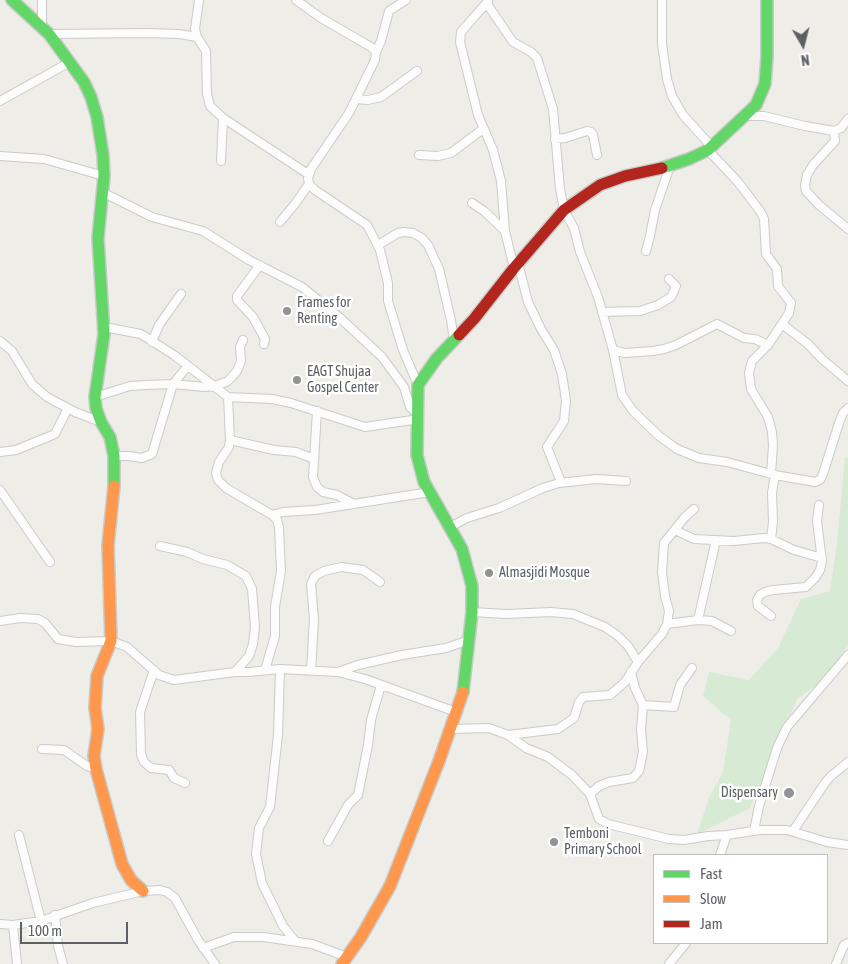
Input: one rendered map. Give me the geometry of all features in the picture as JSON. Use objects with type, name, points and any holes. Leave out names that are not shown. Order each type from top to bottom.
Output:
[{"type":"street","points":[[12,0],[45,30],[84,82],[91,96],[97,117],[103,155],[104,176],[98,238],[104,327],[102,356],[95,397],[96,408],[101,422],[110,437],[114,456],[114,487],[108,545],[111,641],[97,676],[95,708],[98,729],[94,756],[122,864],[131,880],[143,891]]},
{"type":"street","points":[[42,0],[45,30]]},
{"type":"street","points":[[199,0],[195,29],[197,37],[206,51],[208,101],[215,112],[223,118],[308,174]]},
{"type":"street","points":[[296,0],[307,4],[376,52]]},
{"type":"street","points":[[203,948],[234,938],[263,937],[312,944],[344,961],[362,936],[390,886],[464,690],[472,612],[472,586],[462,549],[424,482],[417,455],[418,385],[403,350],[388,301],[388,283],[378,245],[367,225],[309,184],[308,174],[349,113],[356,99],[375,60],[389,11],[406,0]]},
{"type":"street","points":[[662,0],[662,44],[667,79],[672,96],[683,115],[753,201],[764,219],[766,254],[777,269],[778,286],[791,303],[789,313],[768,345],[752,361],[749,373],[751,389],[768,417],[772,432],[774,522],[772,539]]},
{"type":"street","points":[[418,385],[437,358],[474,319],[564,210],[600,185],[625,176],[670,166],[710,148],[756,105],[765,84],[767,0]]},
{"type":"street","points":[[561,482],[547,444],[562,426],[565,416],[566,401],[562,374],[554,350],[528,302],[505,231],[501,181],[493,150],[483,129],[462,54],[460,37],[464,28],[488,2],[513,42],[531,52],[537,58],[551,102],[560,190],[564,210],[574,228],[580,252],[598,297],[613,350],[622,395],[633,412],[677,449],[699,458],[727,462],[773,475],[810,482],[820,480],[839,423],[843,413],[848,408]]},
{"type":"street","points":[[45,30],[148,32],[197,37]]},
{"type":"street","points":[[0,102],[70,62]]},
{"type":"street","points":[[356,99],[368,100],[381,97],[417,71]]},
{"type":"street","points":[[746,116],[764,116],[805,126],[841,130]]},
{"type":"street","points":[[222,161],[223,118]]},
{"type":"street","points":[[848,119],[835,141],[809,170],[805,180],[806,191],[819,205],[848,229]]},
{"type":"street","points":[[419,155],[438,156],[451,153],[483,129]]},
{"type":"street","points":[[555,139],[590,132],[593,136],[597,155]]},
{"type":"street","points":[[0,156],[44,159],[104,176]]},
{"type":"street","points":[[646,251],[654,210],[670,166]]},
{"type":"street","points":[[280,222],[309,184]]},
{"type":"street","points":[[102,192],[152,217],[203,231],[260,265],[302,287],[382,357],[404,387],[410,407],[418,417]]},
{"type":"street","points":[[472,202],[505,231]]},
{"type":"street","points":[[378,245],[398,233],[404,232],[413,233],[422,238],[428,245],[439,269],[450,313],[454,341]]},
{"type":"street","points":[[260,265],[237,296],[237,300],[253,317],[265,339],[264,344]]},
{"type":"street","points":[[602,312],[640,311],[658,305],[671,297],[674,291],[676,286],[669,278]]},
{"type":"street","points":[[152,342],[159,325],[181,294]]},
{"type":"street","points":[[613,350],[625,353],[664,349],[676,345],[717,324],[738,336],[755,339],[768,345]]},
{"type":"street","points":[[782,324],[808,344],[814,353],[848,381]]},
{"type":"street","points":[[104,327],[141,334],[174,356],[228,397],[272,399],[365,427],[418,417]]},
{"type":"street","points":[[95,397],[130,386],[173,384],[205,387],[228,381],[237,372],[241,361],[240,347],[243,340]]},
{"type":"street","points":[[0,341],[12,351],[32,384],[46,397],[101,422]]},
{"type":"street","points":[[114,456],[142,458],[152,454],[173,384],[187,367]]},
{"type":"street","points":[[228,397],[230,440],[229,447],[216,473],[218,480],[226,488],[272,515],[277,520],[279,527],[281,571],[274,607],[275,636],[265,670]]},
{"type":"street","points":[[0,452],[16,450],[55,434],[68,408]]},
{"type":"street","points":[[317,411],[313,477],[317,487],[323,492],[355,504]]},
{"type":"street","points":[[230,440],[274,450],[296,452],[314,459]]},
{"type":"street","points":[[450,527],[468,518],[499,508],[561,482],[596,479],[626,481]]},
{"type":"street","points":[[0,490],[50,562]]},
{"type":"street","points":[[272,515],[283,512],[310,511],[430,492]]},
{"type":"street","points":[[770,616],[758,606],[758,600],[764,592],[794,589],[810,584],[820,570],[822,558],[817,521],[819,505]]},
{"type":"street","points":[[508,735],[558,729],[574,718],[580,699],[587,696],[610,695],[625,682],[667,624],[669,611],[662,585],[662,550],[664,543],[694,509]]},
{"type":"street","points":[[675,530],[694,539],[734,541],[772,539],[794,550],[822,558]]},
{"type":"street","points":[[698,620],[716,540]]},
{"type":"street","points":[[160,546],[227,565],[246,576],[252,589],[256,627],[249,656],[235,672]]},
{"type":"street","points":[[311,671],[314,619],[311,584],[315,576],[324,571],[341,567],[363,570],[380,582]]},
{"type":"street","points":[[472,612],[573,614],[605,627],[618,636],[628,646],[638,662]]},
{"type":"street","points":[[0,621],[20,618],[38,619],[45,623],[58,639],[76,642],[111,641],[126,648],[159,675],[174,680],[235,672],[280,669],[338,672],[456,712]]},
{"type":"street","points":[[667,624],[698,620],[712,621],[731,631]]},
{"type":"street","points":[[338,672],[358,665],[402,655],[446,648],[469,640]]},
{"type":"street","points":[[754,831],[759,806],[777,748],[787,727],[848,655]]},
{"type":"street","points":[[643,705],[674,707],[680,685],[692,668]]},
{"type":"street","points":[[280,669],[278,735],[270,807],[259,828],[256,854],[262,884],[283,926],[295,941]]},
{"type":"street","points":[[154,670],[140,712],[141,754],[144,762],[151,768],[168,770],[174,778],[185,783]]},
{"type":"street","points":[[590,794],[609,782],[633,778],[639,771],[643,752],[640,730],[643,705],[635,688],[631,672]]},
{"type":"street","points":[[328,841],[348,805],[358,795],[371,720],[381,685]]},
{"type":"street","points":[[450,729],[489,728],[508,735],[526,748],[548,757],[572,776],[590,794],[599,819],[608,824],[668,839],[684,840],[754,831],[781,830],[793,831],[827,842],[848,845]]},
{"type":"street","points":[[42,749],[64,750],[87,766],[96,769]]},
{"type":"street","points":[[793,831],[825,783],[848,762]]},
{"type":"street","points":[[19,834],[41,921]]},
{"type":"street","points":[[720,854],[727,835]]},
{"type":"street","points":[[0,924],[13,925],[41,921],[93,903],[143,891],[160,890],[167,892],[175,898],[203,948],[216,964]]},
{"type":"street","points":[[55,915],[58,946],[63,964]]},
{"type":"street","points":[[13,925],[17,964]]},
{"type":"street","points":[[836,964],[844,945],[848,943]]},
{"type":"street","points":[[669,964],[685,944]]},
{"type":"green space","points":[[845,458],[848,458],[848,645],[826,678],[797,699],[750,808],[697,834],[709,798],[723,772],[731,720],[703,696],[709,672],[749,680],[778,648],[801,599],[830,591],[837,543]]},
{"type":"traffic: fast","points":[[12,0],[49,34],[84,82],[97,117],[104,176],[98,238],[104,334],[95,397],[96,408],[101,422],[110,437],[114,456],[114,486]]},
{"type":"traffic: fast","points":[[662,168],[708,150],[756,105],[765,84],[767,0]]},
{"type":"traffic: fast","points":[[459,335],[437,358],[418,385],[417,455],[424,482],[462,549],[472,586],[472,612],[463,692]]},
{"type":"traffic: slow","points":[[114,486],[108,545],[111,641],[97,676],[95,708],[98,729],[94,756],[122,864],[131,880],[143,891]]},
{"type":"traffic: slow","points":[[342,964],[361,937],[390,886],[439,761],[463,692]]},
{"type":"traffic: jam","points":[[459,335],[564,210],[600,185],[625,176],[662,168]]},
{"type":"place","name":"Frames for Renting","points":[[287,311]]},
{"type":"place","name":"EAGT Shujaa Gospel Center","points":[[297,380]]},
{"type":"place","name":"Almasjidi Mosque","points":[[489,573]]},
{"type":"place","name":"Dispensary","points":[[789,793]]},
{"type":"place","name":"Temboni Primary School","points":[[554,842]]}]
